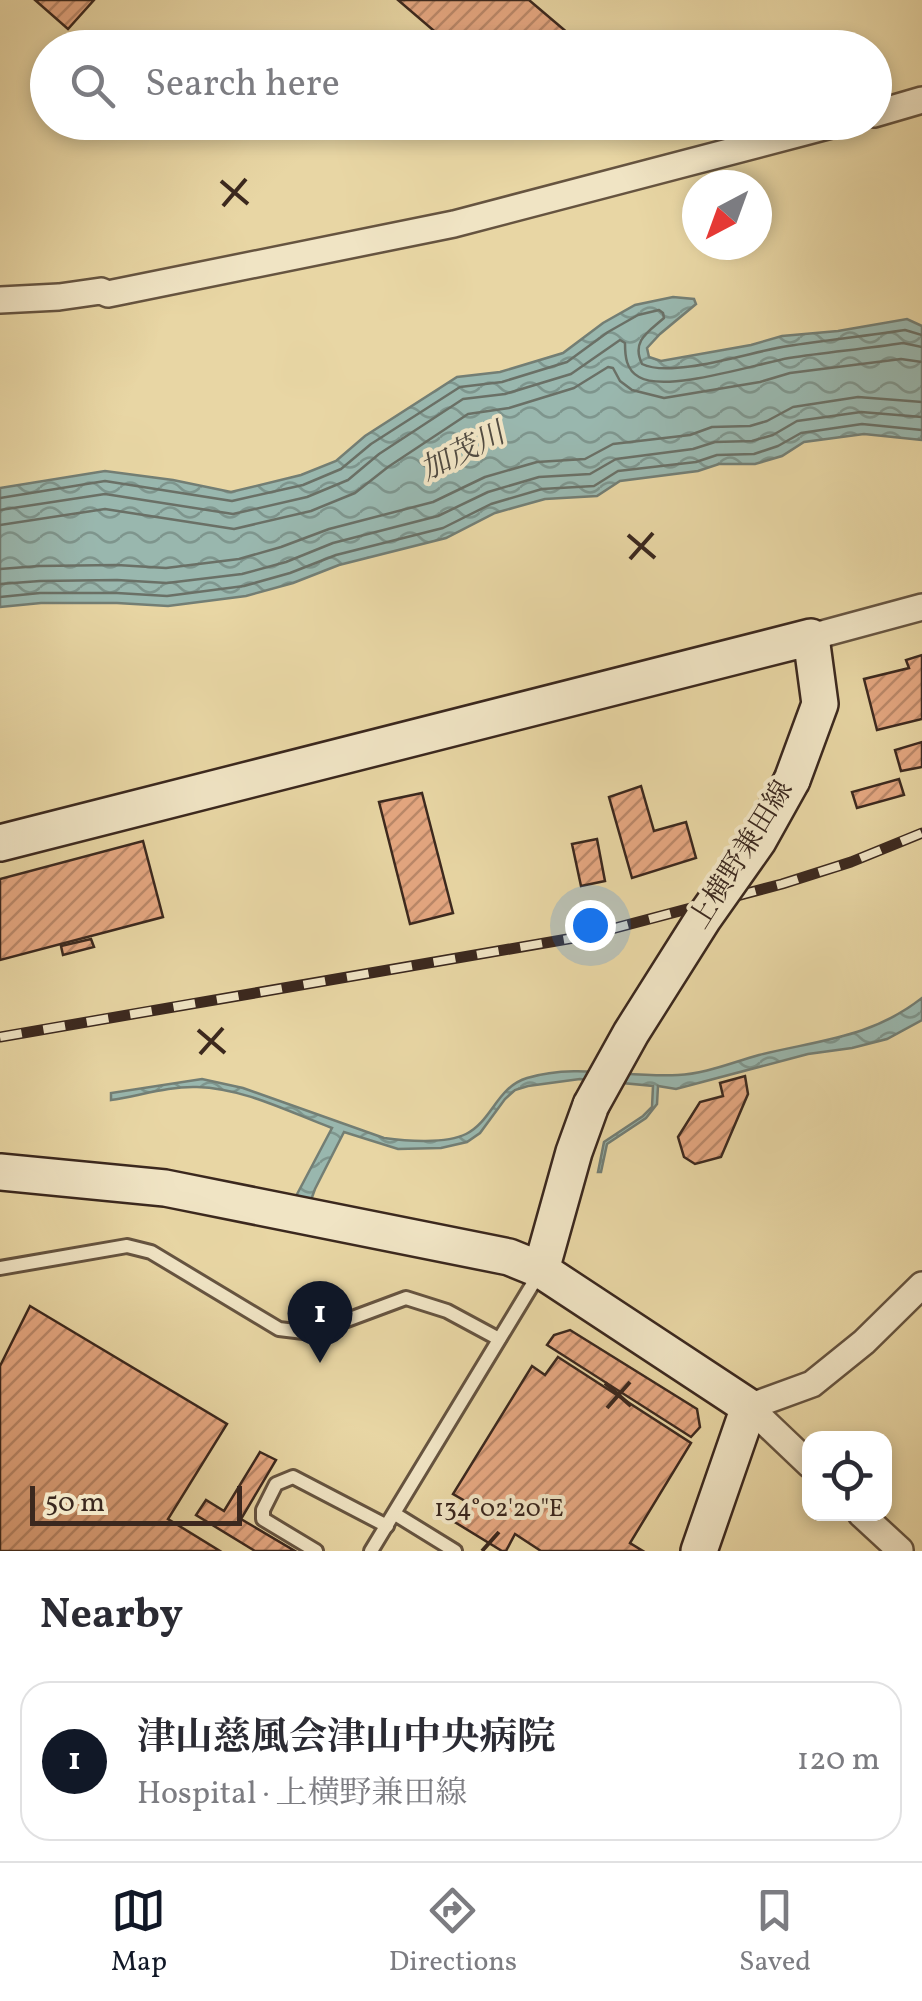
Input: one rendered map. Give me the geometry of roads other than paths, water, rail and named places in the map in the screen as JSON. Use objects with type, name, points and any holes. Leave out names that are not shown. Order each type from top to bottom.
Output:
[{"type":"main road","name":"上横野兼田線","points":[[541,1270],[591,1105],[631,1033],[703,918],[758,841],[792,780],[820,704],[811,637]]},
{"type":"main road","points":[[0,844],[811,637]]},
{"type":"main road","points":[[0,1172],[165,1188],[509,1258],[541,1270],[749,1407],[699,1551]]},
{"type":"street","points":[[892,109],[922,100]]},
{"type":"street","points":[[0,300],[101,290],[108,294],[454,224],[774,140]]},
{"type":"street","points":[[811,637],[922,607]]},
{"type":"street","points":[[802,1457],[749,1407],[812,1384],[864,1342],[922,1285]]},
{"type":"street","points":[[869,1521],[901,1551]]},
{"type":"lane","points":[[0,1268],[127,1246],[152,1252],[279,1329],[312,1333],[406,1298],[448,1311],[499,1339]]},
{"type":"lane","points":[[371,1551],[541,1270]]},
{"type":"lane","points":[[316,1551],[264,1520],[262,1510],[276,1484],[293,1477],[455,1551]]},
{"type":"water","name":"加茂川","points":[[673,297],[694,299],[696,304],[647,348],[649,357],[661,361],[782,336],[907,319],[922,326],[922,440],[864,434],[804,442],[782,456],[755,464],[719,464],[698,471],[620,481],[597,496],[545,499],[495,513],[446,538],[339,565],[246,596],[168,606],[41,603],[0,607],[0,488],[105,471],[231,492],[301,475],[336,461],[365,436],[457,377],[500,372],[563,353],[635,305]]},
{"type":"water","points":[[922,998],[922,1020],[887,1039],[808,1054],[676,1089],[658,1086],[657,1104],[646,1118],[607,1144],[601,1172],[604,1142],[652,1107],[653,1086],[580,1079],[528,1086],[505,1099],[480,1133],[467,1142],[441,1148],[398,1149],[344,1132],[303,1222],[286,1215],[332,1128],[266,1102],[214,1088],[175,1088],[111,1100],[111,1093],[202,1079],[243,1088],[384,1138],[448,1139],[475,1128],[508,1089],[527,1078],[583,1071],[659,1075],[698,1072],[864,1030]]},
{"type":"railway","points":[[0,1037],[585,936],[782,884],[922,833]]},
{"type":"place","name":"津山慈風会津山中央病院","points":[[320,1363]]}]
